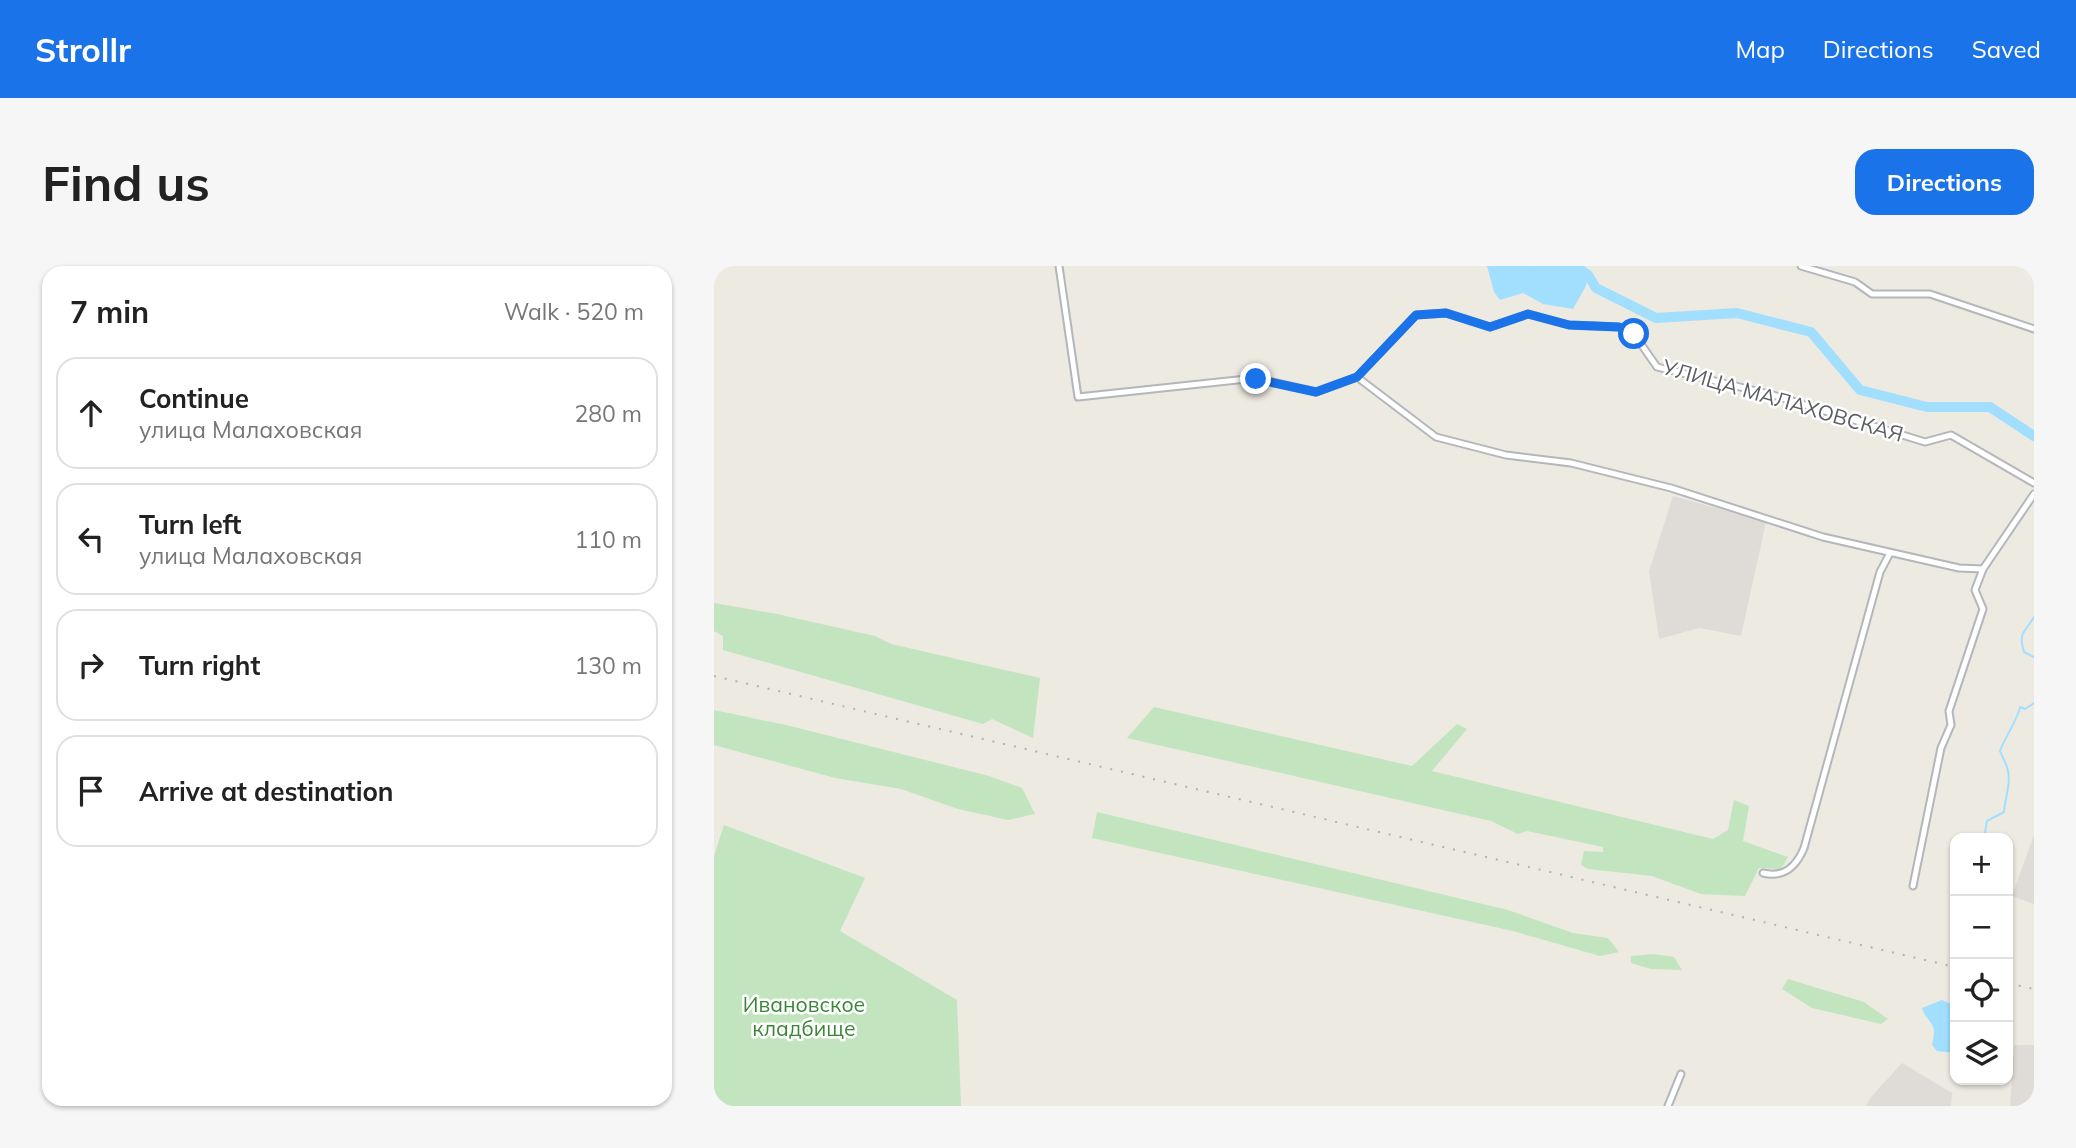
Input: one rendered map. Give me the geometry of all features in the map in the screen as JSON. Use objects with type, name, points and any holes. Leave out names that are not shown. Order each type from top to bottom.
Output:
[{"type":"street","points":[[1059,266],[1078,397],[1256,379],[1316,392],[1357,377],[1436,438],[1506,455],[1571,463],[1671,488],[1823,537],[1959,568],[1983,569]]},
{"type":"street","points":[[1801,266],[1855,282],[1872,294],[1930,294],[2034,329]]},
{"type":"street","name":"УЛИЦА МАЛАХОВСКАЯ","points":[[1357,377],[1416,315],[1446,313],[1490,327],[1528,314],[1569,325],[1619,327],[1634,334],[1657,367],[1773,395],[1925,442],[1951,435],[2034,483]]},
{"type":"street","points":[[1913,886],[1941,748],[1951,725],[1949,711],[1983,608],[1975,590],[1983,569],[2034,494]]},
{"type":"street","points":[[1763,873],[1785,873],[1798,862],[1804,848],[1880,572],[1890,553]]},
{"type":"street","points":[[1668,1106],[1681,1074]]},
{"type":"shaded area","points":[[1673,496],[1766,522],[1741,636],[1699,628],[1659,639],[1649,571]]},
{"type":"shaded area","points":[[2034,835],[2034,904],[2013,896]]},
{"type":"shaded area","points":[[2014,1045],[2034,1045],[2034,1106],[2010,1106]]},
{"type":"shaded area","points":[[1902,1063],[1952,1093],[1951,1106],[1866,1106]]},
{"type":"green space","points":[[714,603],[875,636],[891,644],[1040,678],[1033,738],[992,719],[983,724],[723,650],[723,636],[714,631]]},
{"type":"green space","points":[[1154,707],[1412,766],[1457,724],[1467,729],[1432,771],[1713,839],[1728,830],[1734,800],[1749,806],[1743,841],[1788,857],[1781,869],[1759,868],[1745,896],[1701,894],[1652,876],[1588,869],[1581,865],[1584,851],[1603,852],[1603,847],[1527,831],[1518,834],[1491,821],[1127,738]]},
{"type":"green space","points":[[714,710],[786,725],[989,776],[1022,788],[1035,814],[1008,820],[958,809],[901,789],[835,778],[714,745]]},
{"type":"green space","points":[[1097,812],[1508,910],[1573,933],[1608,938],[1619,952],[1600,956],[1513,931],[1092,838]]},
{"type":"green space","name":"Ивановское кладбище","points":[[724,825],[865,878],[840,931],[957,1000],[961,1106],[714,1106],[714,856]]},
{"type":"green space","points":[[1654,954],[1674,957],[1682,970],[1651,969],[1631,963],[1631,956]]},
{"type":"green space","points":[[1788,979],[1864,1002],[1888,1019],[1881,1024],[1812,1008],[1782,989]]},
{"type":"water","points":[[1487,266],[1576,266],[1588,275],[1586,286],[1573,309],[1543,304],[1523,293],[1500,300],[1494,292]]},
{"type":"water","points":[[1942,1000],[1950,1004],[1950,1052],[1937,1051],[1932,1045],[1933,1027],[1922,1008]]},
{"type":"waterway","points":[[1532,266],[1539,266]]},
{"type":"waterway","points":[[1576,266],[1588,275],[1596,288],[1656,318],[1737,313],[1811,332],[1860,390],[1927,407],[1990,407],[2034,436]]},
{"type":"waterway","points":[[2034,617],[2023,633],[2022,640],[2024,652],[2034,657]]},
{"type":"waterway","points":[[1985,833],[1987,821],[2004,812],[2009,778],[2000,751],[2020,707],[2025,709],[2034,703]]},
{"type":"railway","points":[[714,676],[1950,966]]},
{"type":"railway","points":[[2013,984],[2034,989]]},
{"type":"route","points":[[1256,379],[1316,392],[1357,377],[1416,315],[1446,313],[1490,327],[1528,314],[1569,325],[1619,327],[1634,334]]}]
